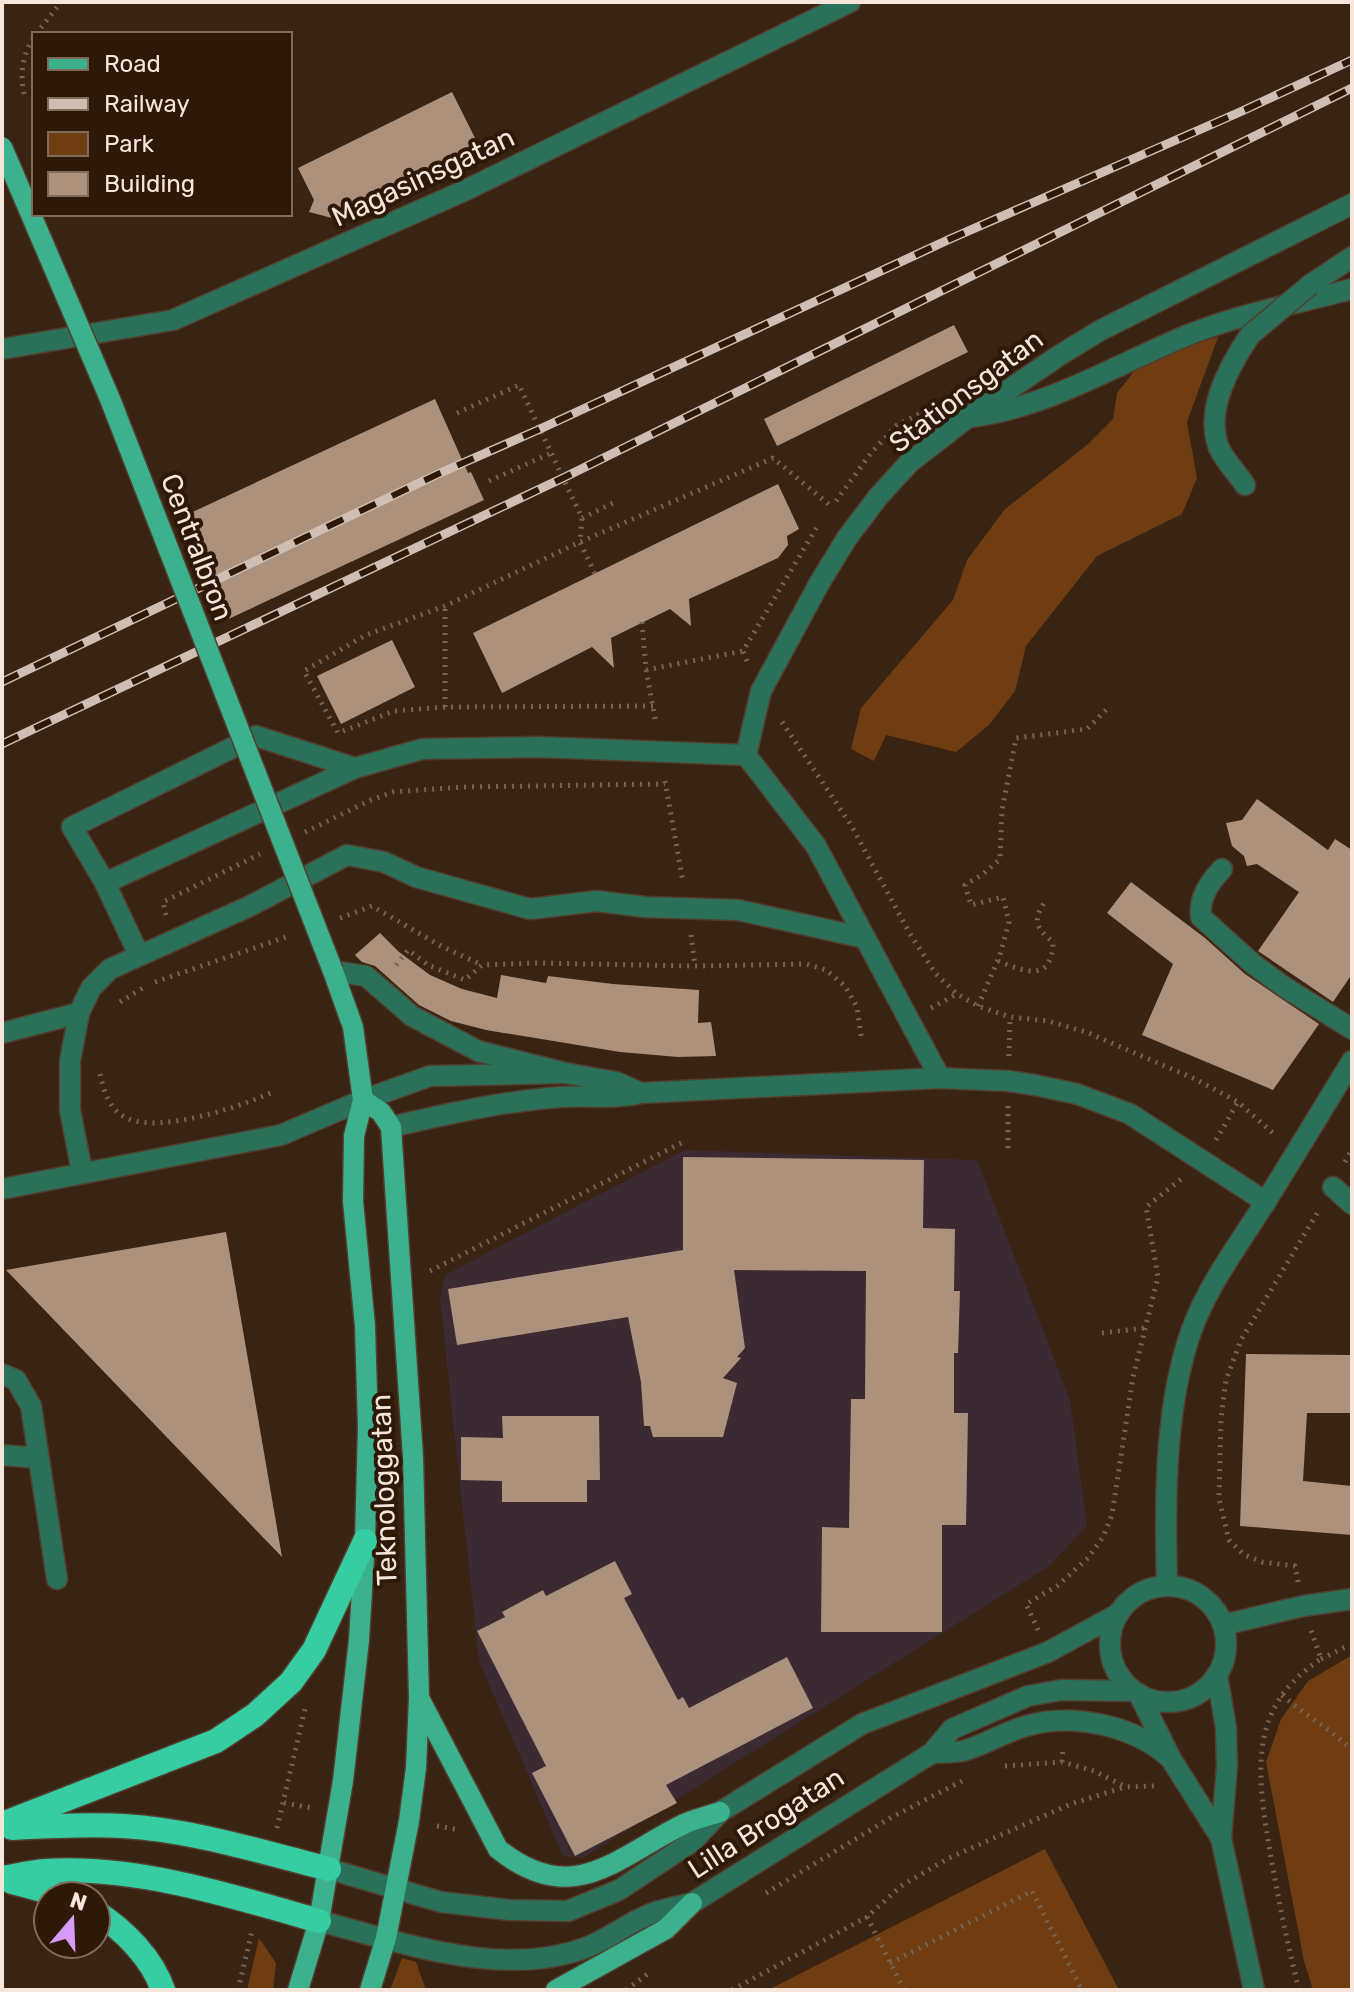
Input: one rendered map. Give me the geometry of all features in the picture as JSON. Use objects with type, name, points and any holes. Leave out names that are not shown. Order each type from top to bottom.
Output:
[{"type":"highway","points":[[2,1826],[216,1741],[255,1715],[291,1682],[314,1650],[365,1541]]},
{"type":"highway","points":[[2,1826],[126,1826],[178,1833],[329,1869]]},
{"type":"highway","points":[[2,1879],[45,1871],[123,1874],[258,1903],[319,1921]]},
{"type":"highway","points":[[2,1879],[32,1887]]},
{"type":"highway","points":[[112,1922],[139,1952],[163,1990]]},
{"type":"main road","name":"Centralbron","points":[[2,147],[110,399],[333,971]]},
{"type":"main road","name":"Teknologgatan","points":[[298,1990],[319,1921],[338,1812],[359,1640],[365,1541],[368,1427],[365,1326],[353,1201],[354,1136],[363,1100],[353,1027],[333,971]]},
{"type":"main road","points":[[363,1100],[381,1112],[391,1127]]},
{"type":"main road","name":"Teknologgatan","points":[[370,1990],[386,1938],[409,1821],[416,1768],[419,1698],[413,1457],[391,1127]]},
{"type":"main road","points":[[419,1698],[498,1849],[517,1864],[541,1874],[569,1877],[600,1872],[687,1823],[720,1812]]},
{"type":"main road","points":[[556,1990],[666,1929],[692,1903]]},
{"type":"street","name":"Magasinsgatan","points":[[2,349],[173,320],[466,190],[850,2]]},
{"type":"street","name":"Stationsgatan","points":[[746,755],[761,691],[820,582],[847,538],[909,463],[967,418],[1101,330],[1352,204]]},
{"type":"street","points":[[1245,485],[1220,449],[1214,429],[1223,386],[1238,353],[1250,335],[1310,285],[1352,257]]},
{"type":"street","points":[[967,418],[1001,413],[1099,376],[1193,333],[1352,289]]},
{"type":"street","points":[[139,955],[105,883],[72,827],[256,736],[355,768]]},
{"type":"street","points":[[105,883],[355,768],[422,749],[538,747],[746,755],[816,846],[940,1078]]},
{"type":"street","points":[[82,1172],[70,1110],[70,1061],[79,1013],[91,988],[110,969],[250,906],[347,855],[384,862],[416,877],[530,909],[597,901],[645,907],[738,910],[865,938]]},
{"type":"street","points":[[1222,869],[1211,881],[1200,903],[1201,917],[1253,964],[1352,1029]]},
{"type":"street","points":[[333,971],[366,976],[412,1016],[478,1051],[616,1082],[641,1093]]},
{"type":"street","points":[[2,1033],[79,1013]]},
{"type":"street","points":[[1167,1585],[1168,1466],[1174,1409],[1186,1345],[1207,1290],[1266,1202],[1352,1061]]},
{"type":"street","points":[[2,1189],[281,1135],[430,1076],[565,1073]]},
{"type":"street","points":[[391,1127],[450,1113],[561,1097],[618,1099],[641,1093],[940,1078],[1008,1081],[1077,1094],[1130,1114],[1266,1202]]},
{"type":"street","points":[[1333,1187],[1352,1204]]},
{"type":"street","points":[[2,1374],[16,1380],[31,1406],[57,1579]]},
{"type":"street","points":[[2,1455],[38,1458]]},
{"type":"street","points":[[1136,1693],[1155,1701],[1179,1701],[1200,1692],[1217,1675],[1226,1651],[1223,1625],[1214,1609],[1201,1596],[1185,1588],[1167,1585],[1135,1595],[1118,1614],[1111,1632],[1110,1651],[1120,1678],[1136,1693],[1171,1759],[1221,1838]]},
{"type":"street","points":[[1223,1625],[1303,1606],[1352,1599]]},
{"type":"street","name":"Lilla Brogatan","points":[[329,1869],[454,1904],[510,1910],[568,1911],[619,1890],[693,1841],[720,1812],[862,1724],[1048,1652],[1118,1614]]},
{"type":"street","points":[[1217,1675],[1226,1728],[1227,1766],[1221,1838],[1254,1990]]},
{"type":"street","name":"Lilla Brogatan","points":[[319,1921],[469,1957],[510,1960],[551,1956],[585,1948],[655,1912],[692,1903],[932,1753],[952,1729],[1028,1696],[1061,1690],[1136,1693]]},
{"type":"street","points":[[932,1753],[961,1751],[1029,1725],[1064,1722],[1110,1725],[1155,1744],[1171,1759]]},
{"type":"path","points":[[37,32],[61,2]]},
{"type":"path","points":[[24,94],[20,74],[32,40]]},
{"type":"path","points":[[457,413],[519,385],[582,518],[580,542],[595,574]]},
{"type":"path","points":[[489,481],[551,453]]},
{"type":"path","points":[[653,706],[445,707],[394,711],[338,733],[304,671],[366,635],[445,606],[580,542],[773,458],[832,507]]},
{"type":"path","points":[[582,518],[613,503]]},
{"type":"path","points":[[445,606],[445,707]]},
{"type":"path","points":[[642,622],[646,670],[655,718]]},
{"type":"path","points":[[646,670],[743,651]]},
{"type":"path","points":[[761,691],[851,825],[910,934],[936,974],[957,994],[978,1006],[1010,1017],[1048,1021],[1086,1032],[1195,1079],[1238,1102],[1295,1153]]},
{"type":"path","points":[[978,1006],[998,961],[1009,922],[1003,897],[971,905],[965,885],[1000,859],[1002,810],[1016,738],[1087,729],[1109,707]]},
{"type":"path","points":[[301,834],[393,792],[664,781],[682,877]]},
{"type":"path","points":[[185,973],[163,902],[274,847]]},
{"type":"path","points":[[998,961],[1021,971],[1038,972],[1047,967],[1053,942],[1040,932],[1037,925],[1037,914],[1045,901]]},
{"type":"path","points":[[692,938],[695,966]]},
{"type":"path","points":[[395,966],[408,950],[428,965],[465,980],[482,965],[806,964],[826,970],[845,986],[857,1007],[862,1042]]},
{"type":"path","points":[[934,1006],[957,994]]},
{"type":"path","points":[[114,1010],[120,1002]]},
{"type":"path","points":[[1009,1055],[1010,1017]]},
{"type":"path","points":[[99,1070],[106,1098],[127,1119],[151,1125],[225,1111],[275,1091]]},
{"type":"path","points":[[1008,1111],[1008,1154]]},
{"type":"path","points":[[430,1271],[683,1142]]},
{"type":"path","points":[[1276,1283],[1352,1149]]},
{"type":"path","points":[[1048,1652],[1026,1604],[1057,1586],[1088,1558],[1103,1537],[1112,1515],[1133,1377],[1158,1277],[1146,1207]]},
{"type":"path","points":[[1102,1333],[1144,1328]]},
{"type":"path","points":[[1321,1659],[1345,1647],[1352,1647]]},
{"type":"path","points":[[1282,1695],[1330,1729],[1352,1750]]},
{"type":"path","points":[[1062,1762],[1064,1722]]},
{"type":"path","points":[[993,1768],[1062,1762],[1094,1771],[1126,1787]]},
{"type":"path","points":[[757,1899],[892,1817],[970,1778]]},
{"type":"path","points":[[732,1990],[867,1917],[901,1886],[949,1858],[1071,1804],[1126,1787],[1159,1786],[1184,1778]]},
{"type":"path","points":[[284,1803],[338,1812]]},
{"type":"path","points":[[409,1821],[455,1829]]},
{"type":"path","points":[[890,1963],[1032,1891],[1082,1990]]},
{"type":"path","points":[[867,1917],[904,1990]]},
{"type":"path","points":[[626,1990],[661,1965]]},
{"type":"shaded area","points":[[685,1150],[977,1160],[1070,1400],[1087,1526],[1049,1566],[583,1858],[563,1856],[479,1661],[440,1299],[445,1275]]},
{"type":"green space","points":[[1218,337],[1187,422],[1197,478],[1182,514],[1097,556],[1026,646],[1015,691],[989,725],[956,752],[886,735],[874,761],[851,749],[861,708],[953,600],[967,560],[1005,509],[1087,445],[1113,419],[1117,393],[1139,365],[1175,349]]},
{"type":"green space","points":[[1352,1657],[1352,1990],[1313,1990],[1304,1961],[1266,1762],[1281,1719],[1308,1681]]},
{"type":"green space","points":[[1045,1849],[1119,1990],[768,1990]]},
{"type":"green space","points":[[259,1938],[276,1963],[273,1990],[247,1990]]},
{"type":"green space","points":[[402,1958],[416,1962],[426,1990],[390,1990]]},
{"type":"building","points":[[452,92],[479,146],[332,218],[309,212],[314,200],[298,168]]},
{"type":"building","points":[[954,325],[968,352],[777,446],[764,419]]},
{"type":"building","points":[[435,399],[468,473],[471,472],[484,500],[222,622],[208,595],[218,590],[184,516]]},
{"type":"building","points":[[778,484],[799,529],[787,536],[788,545],[778,558],[689,599],[691,626],[670,609],[611,638],[614,668],[592,647],[502,693],[473,633]]},
{"type":"building","points":[[392,640],[415,687],[341,724],[317,676]]},
{"type":"building","points":[[1257,799],[1328,850],[1335,839],[1352,850],[1352,974],[1333,1002],[1258,951],[1299,892],[1257,864],[1247,866],[1244,856],[1232,846],[1226,823],[1242,820]]},
{"type":"building","points":[[1131,882],[1205,938],[1245,974],[1319,1024],[1273,1090],[1142,1035],[1173,964],[1107,913]]},
{"type":"building","points":[[380,933],[430,975],[462,989],[497,998],[501,975],[546,983],[548,976],[699,990],[698,1023],[711,1022],[716,1056],[678,1057],[620,1052],[486,1030],[451,1021],[419,1005],[375,966],[362,962],[355,955]]},
{"type":"building","points":[[683,1157],[924,1160],[923,1228],[955,1229],[954,1291],[960,1291],[958,1353],[954,1353],[954,1413],[968,1413],[966,1525],[942,1525],[942,1632],[821,1632],[822,1527],[849,1528],[851,1399],[865,1399],[866,1271],[734,1270],[745,1348],[737,1357],[741,1358],[723,1378],[737,1383],[723,1437],[653,1437],[650,1426],[644,1426],[641,1382],[628,1317],[457,1345],[448,1289],[683,1250]]},
{"type":"building","points":[[226,1232],[282,1557],[6,1270]]},
{"type":"building","points":[[1246,1354],[1352,1355],[1352,1413],[1307,1413],[1303,1481],[1352,1486],[1352,1535],[1240,1526]]},
{"type":"building","points":[[502,1416],[599,1416],[600,1480],[587,1480],[587,1502],[502,1502],[502,1481],[461,1480],[461,1437],[503,1438]]},
{"type":"building","points":[[615,1561],[632,1594],[624,1598],[678,1700],[683,1697],[689,1708],[787,1657],[813,1708],[666,1785],[677,1803],[575,1856],[532,1773],[546,1766],[477,1631],[505,1617],[502,1612],[543,1590],[546,1596]]},
{"type":"railway","points":[[2,682],[438,474],[950,239],[1352,60]]},
{"type":"railway","points":[[2,744],[563,478],[1352,88]]}]
